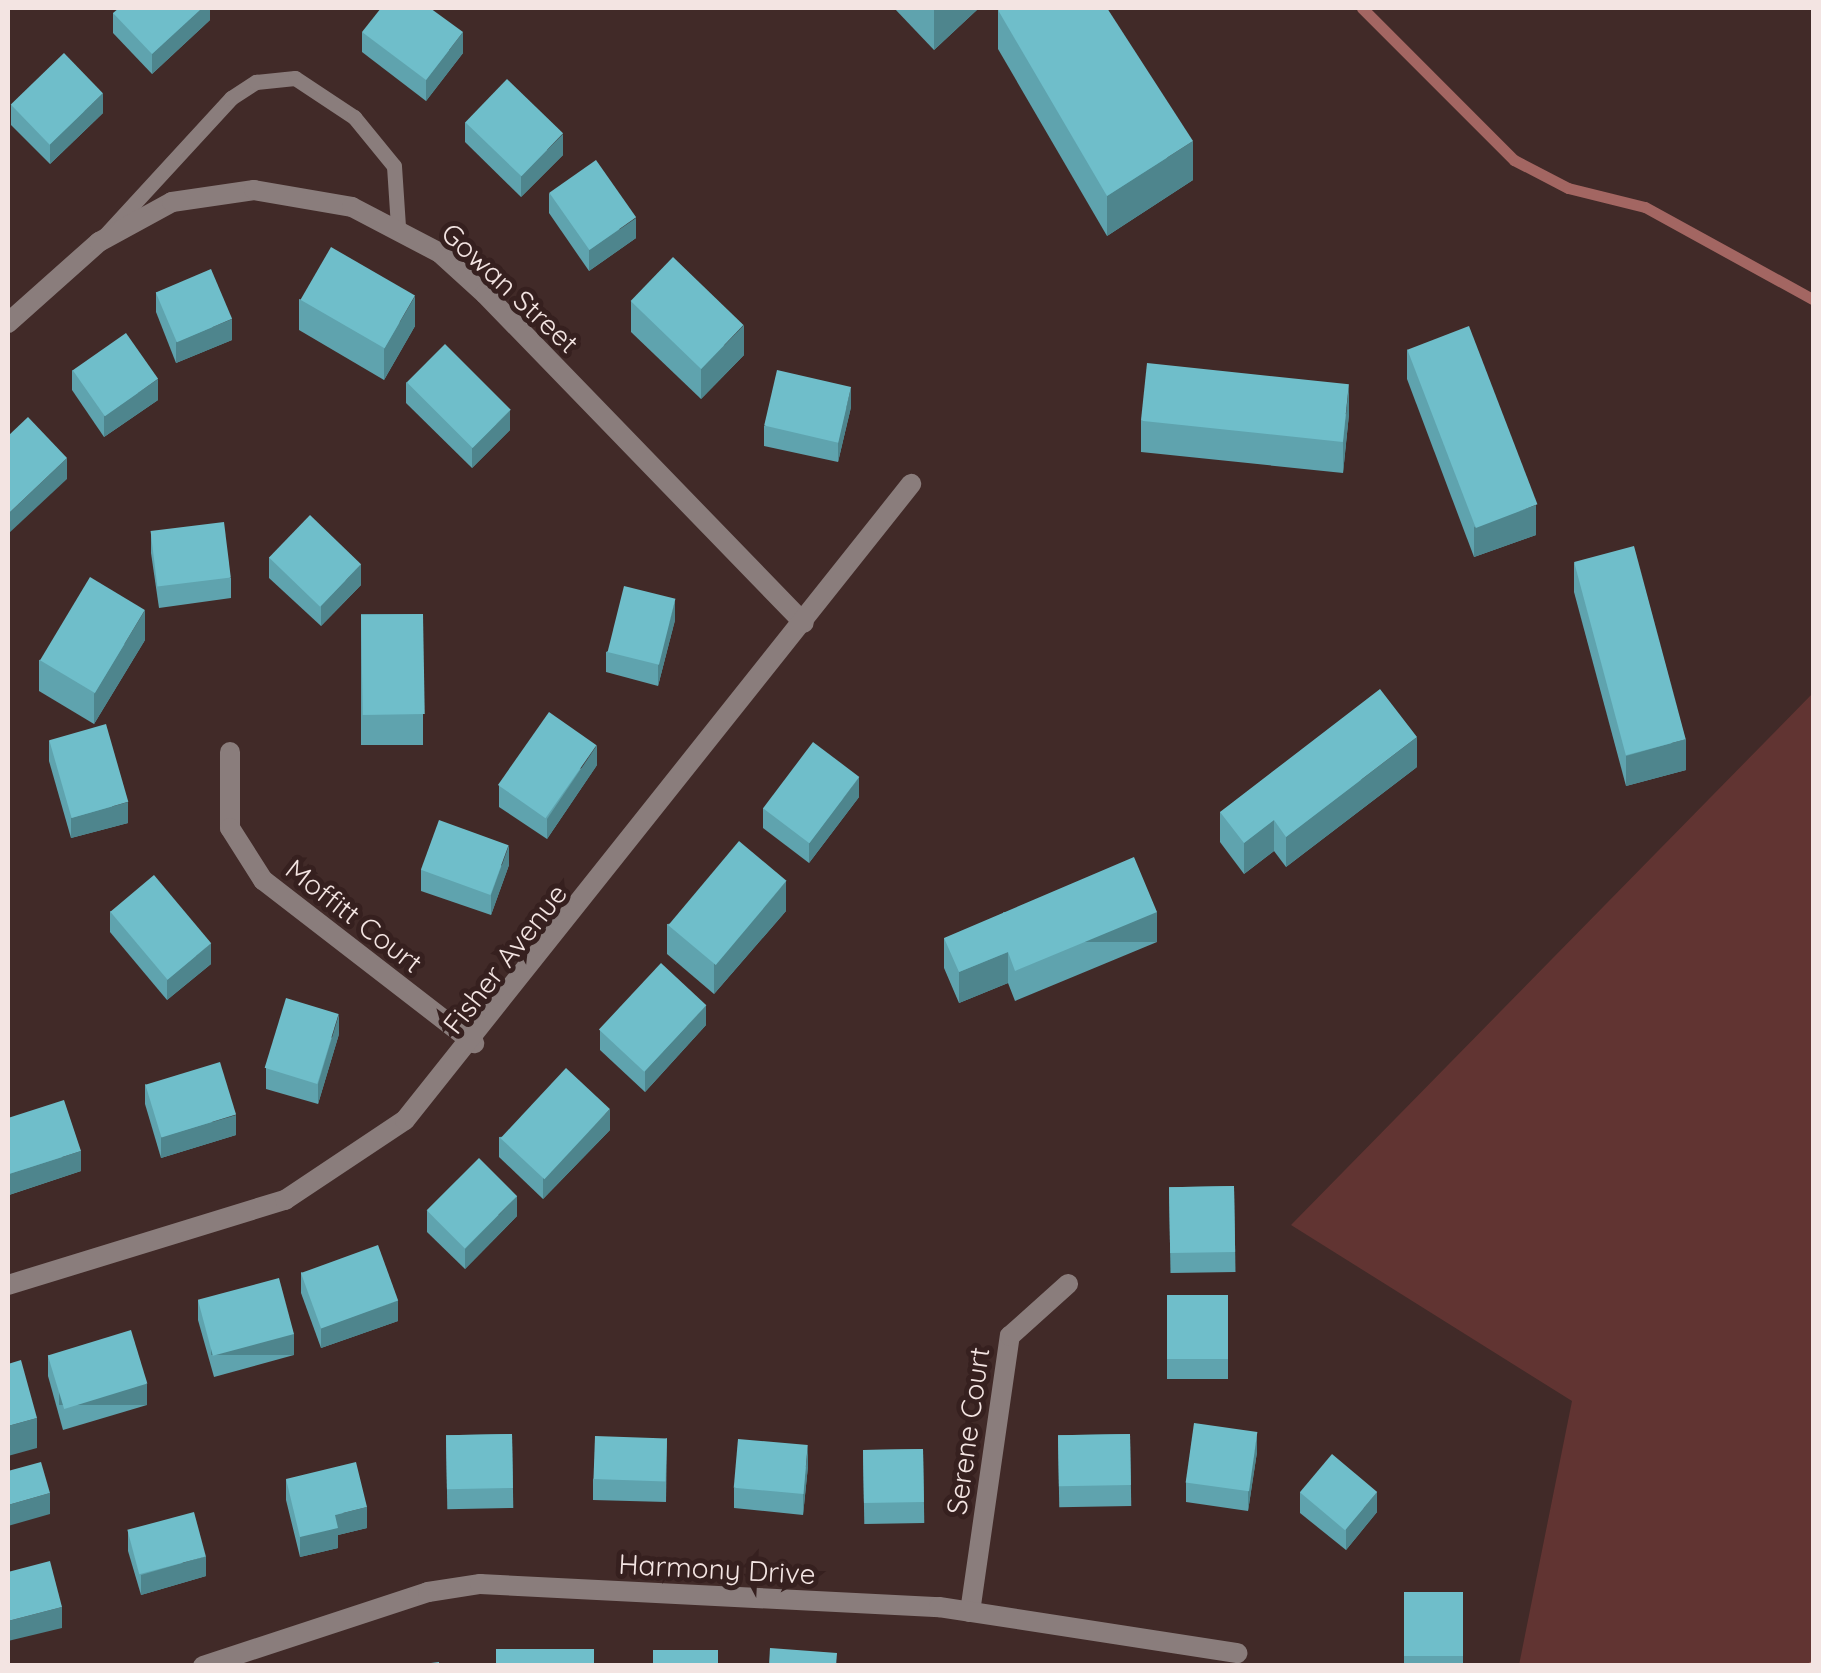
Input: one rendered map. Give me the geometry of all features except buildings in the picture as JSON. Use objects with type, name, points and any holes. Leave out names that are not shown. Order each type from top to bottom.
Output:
[{"type":"street","name":"Gowan Street","points":[[8,324],[99,242],[172,202],[226,191],[304,194],[398,227],[485,294],[804,624]]},
{"type":"street","name":"Fisher Avenue","points":[[8,1286],[285,1200],[405,1120],[474,1043],[911,484]]},
{"type":"street","name":"Moffitt Court","points":[[230,752],[230,828],[263,880],[474,1043]]},
{"type":"street","name":"Serene Court","points":[[970,1612],[1010,1336],[1068,1284]]},
{"type":"street","name":"Harmony Drive","points":[[203,1666],[428,1592],[480,1584],[970,1612],[1237,1653]]},
{"type":"lane","points":[[99,242],[230,98],[256,82],[295,78],[354,117],[394,166],[398,227]]},
{"type":"shaded area","points":[[1813,693],[1813,1665],[1519,1665],[1572,1401],[1291,1225]]},
{"type":"waterway","points":[[1362,8],[1514,160],[1568,188],[1645,207],[1814,300]]}]
